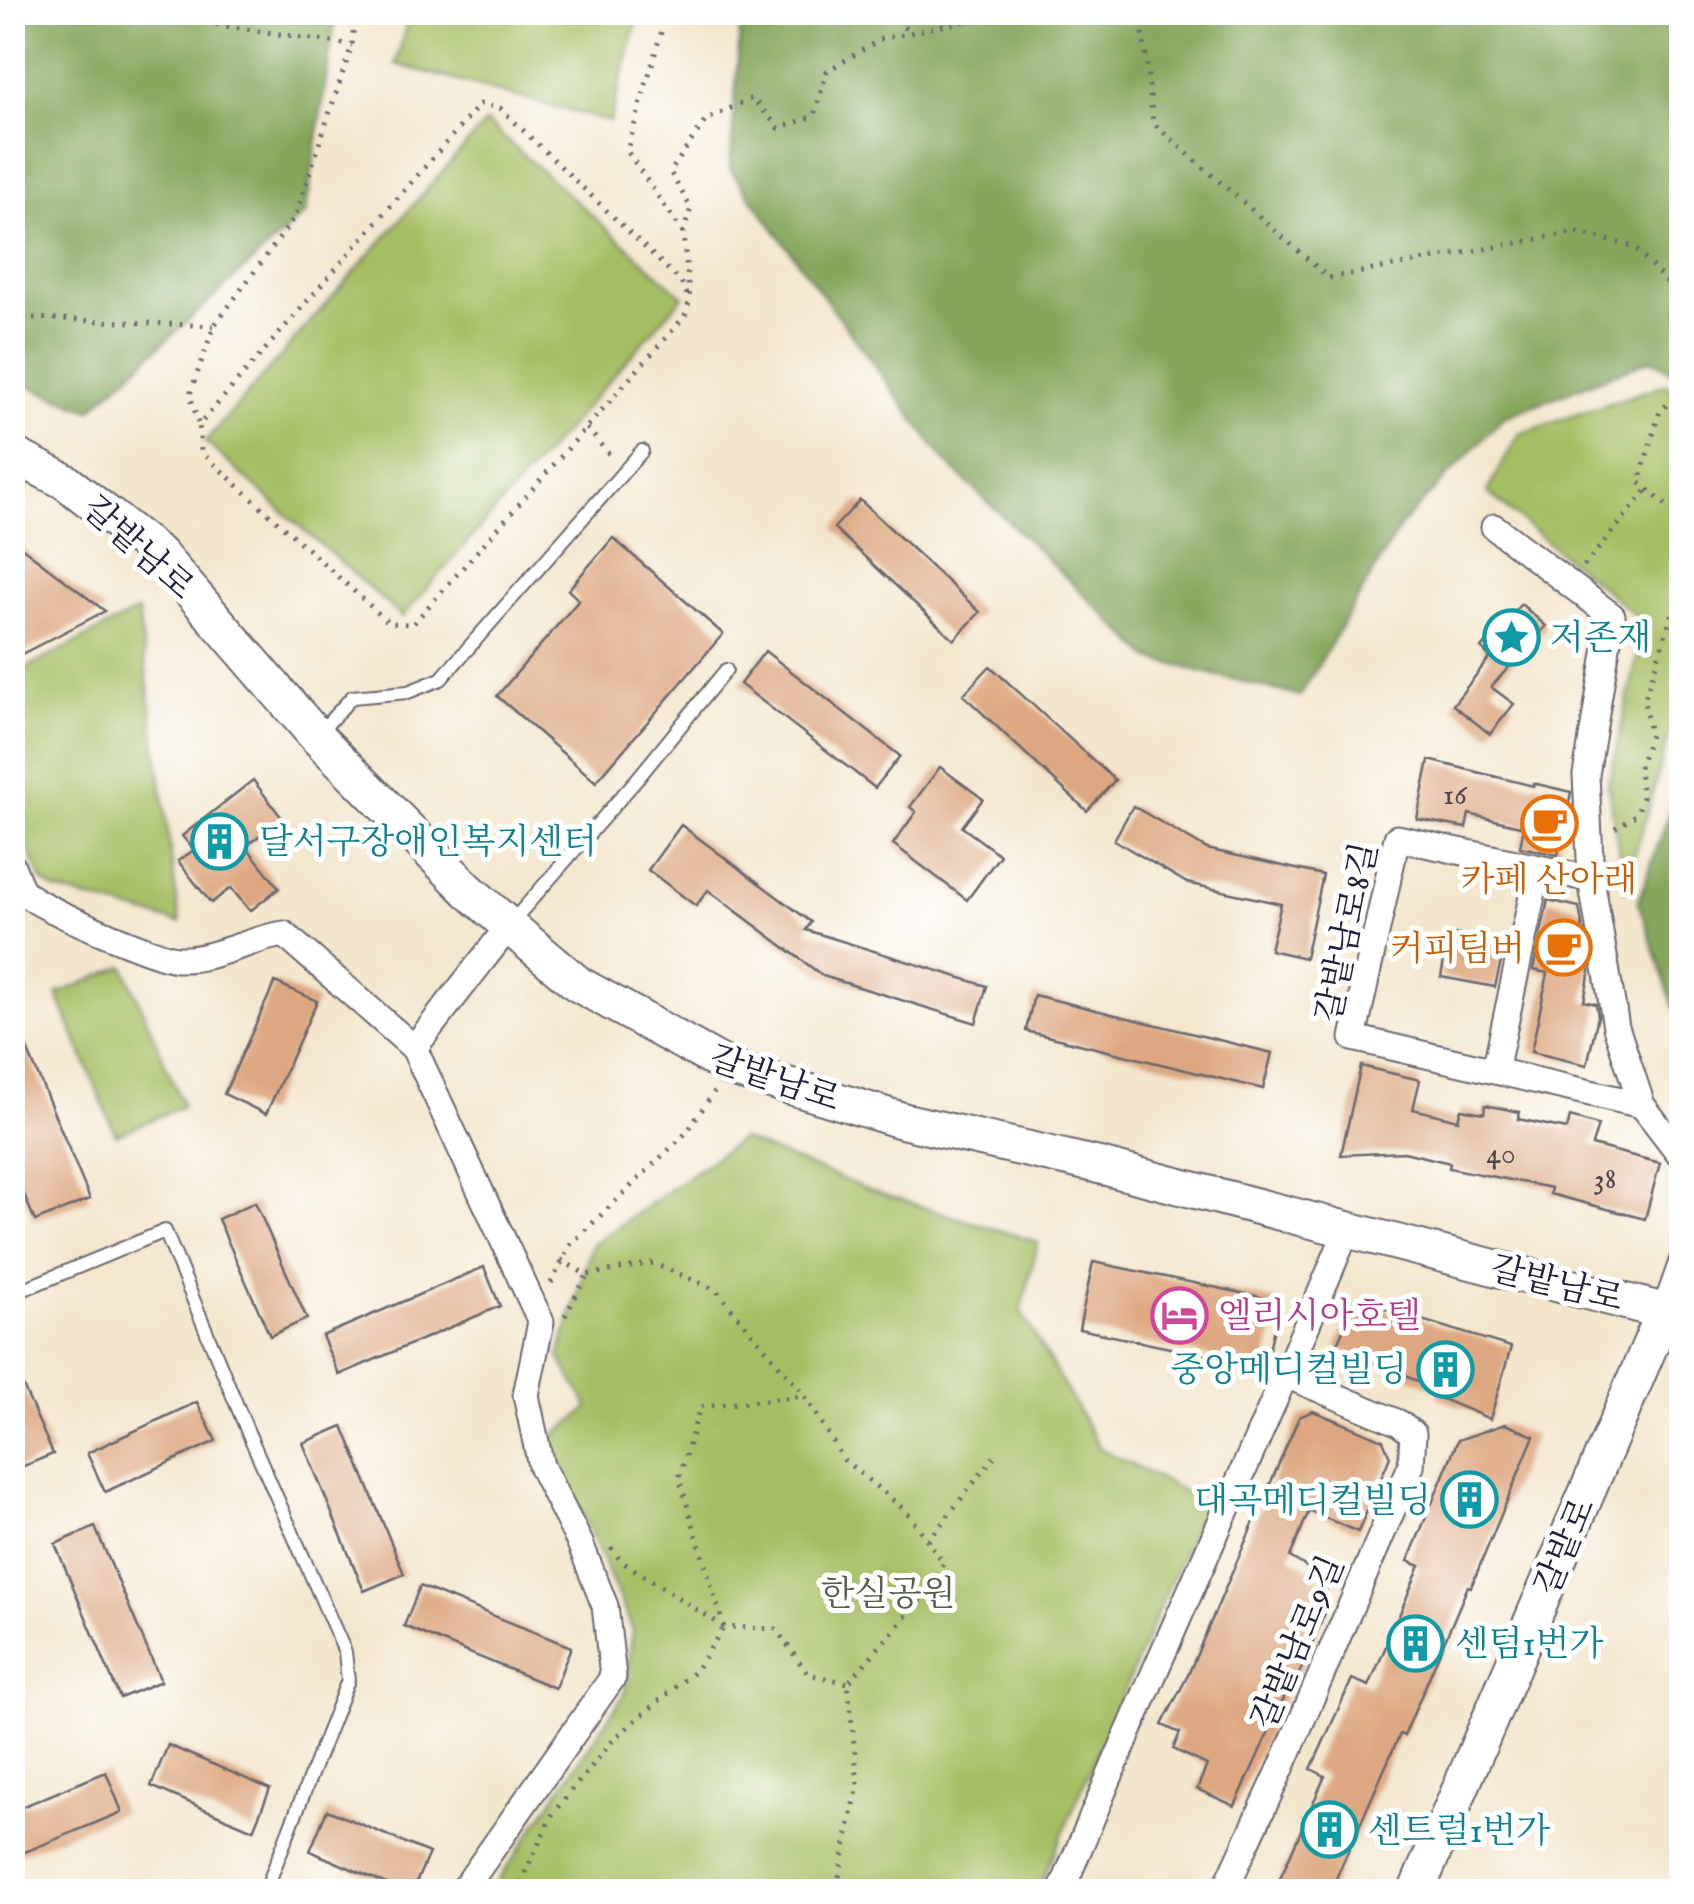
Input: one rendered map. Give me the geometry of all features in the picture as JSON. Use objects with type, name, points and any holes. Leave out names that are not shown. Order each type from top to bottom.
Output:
[{"type":"main road","name":"갈밭남로","points":[[12,454],[66,482],[159,554],[316,736],[508,926],[578,984],[730,1068],[904,1121],[1098,1164],[1673,1313]]},
{"type":"main road","name":"갈밭로","points":[[1416,1892],[1673,1313]]},
{"type":"street","points":[[1494,527],[1612,616],[1586,775],[1591,879],[1616,1027],[1642,1105],[1682,1157]]},
{"type":"street","name":"갈밭남로8길","points":[[1591,879],[1397,838],[1353,1038],[1642,1105]]},
{"type":"street","points":[[12,866],[23,892],[47,907],[175,959],[210,956],[260,938],[284,934],[414,1048],[549,1320],[541,1322],[526,1395],[541,1466],[580,1543],[605,1606],[613,1677],[462,1892]]},
{"type":"street","points":[[1495,1071],[1538,868]]},
{"type":"street","points":[[414,1048],[508,926]]},
{"type":"street","points":[[1061,1892],[1142,1695],[1347,1230]]},
{"type":"street","points":[[1673,1313],[1682,1262]]},
{"type":"street","name":"갈밭남로9길","points":[[1224,1892],[1411,1466],[1412,1434],[1399,1422],[1286,1375]]},
{"type":"lane","points":[[316,736],[352,697],[408,692],[441,679],[642,451]]},
{"type":"lane","points":[[508,926],[638,778],[726,670]]},
{"type":"lane","points":[[12,1294],[165,1231],[345,1652],[348,1680],[265,1892]]},
{"type":"path","points":[[133,12],[352,45]]},
{"type":"path","points":[[355,12],[352,45],[295,218],[214,326],[190,394],[199,425],[200,452],[390,622],[413,624],[684,316],[690,300],[684,232],[691,208],[670,172],[706,120],[752,98],[780,128],[814,116],[827,71],[881,39],[1008,12]]},
{"type":"path","points":[[667,12],[627,151],[684,232]]},
{"type":"path","points":[[889,12],[910,33]]},
{"type":"path","points":[[1052,12],[1128,12]]},
{"type":"path","points":[[1140,12],[1153,124],[1329,278],[1576,232],[1634,247],[1682,299]]},
{"type":"path","points":[[199,425],[480,104],[500,108],[681,282],[690,300]]},
{"type":"path","points":[[12,317],[214,326]]},
{"type":"path","points":[[1682,391],[1660,411],[1639,482],[1682,519]]},
{"type":"path","points":[[587,427],[601,446]]},
{"type":"path","points":[[1569,584],[1647,490]]},
{"type":"path","points":[[1588,846],[1637,814],[1642,797],[1639,768],[1650,735],[1644,701],[1682,584]]},
{"type":"path","points":[[549,1320],[562,1260],[570,1244],[687,1132],[730,1068]]},
{"type":"path","points":[[562,1260],[586,1275]]},
{"type":"path","points":[[549,1320],[586,1275],[653,1263],[716,1290],[805,1396],[844,1460],[906,1511],[944,1562],[920,1600],[848,1683],[858,1786],[840,1877],[843,1892]]},
{"type":"path","points":[[516,1892],[553,1813],[615,1738],[696,1670],[724,1627],[679,1478],[700,1407],[805,1396]]},
{"type":"path","points":[[928,1541],[994,1457]]},
{"type":"path","points":[[610,1546],[621,1561],[724,1627],[776,1628],[808,1674],[848,1683]]},
{"type":"green space","points":[[410,12],[639,13],[610,122],[396,64]]},
{"type":"green space","points":[[12,13],[336,13],[306,213],[90,410],[13,380]]},
{"type":"green space","points":[[741,13],[1681,13],[1681,378],[1652,359],[1504,417],[1401,525],[1300,696],[1151,659],[944,460],[730,169]]},
{"type":"green space","points":[[486,122],[683,296],[402,617],[205,442]]},
{"type":"green space","points":[[1666,384],[1682,399],[1681,692],[1625,891],[1608,785],[1645,623],[1487,492],[1519,434]]},
{"type":"green space","points":[[138,611],[180,923],[55,890],[42,881],[13,813],[13,675]]},
{"type":"green space","points":[[1681,782],[1681,1029],[1638,901]]},
{"type":"green space","points":[[124,966],[183,1106],[116,1135],[57,994]]},
{"type":"green space","name":"한실공원","points":[[741,1139],[874,1192],[1038,1242],[1021,1312],[1100,1448],[1205,1502],[1038,1891],[491,1891],[624,1695],[633,1630],[550,1439],[589,1408],[559,1356],[592,1245]]},
{"type":"building","points":[[860,500],[980,612],[954,640],[834,528]]},
{"type":"building","points":[[613,538],[723,634],[596,782],[497,696],[579,600],[568,590]]},
{"type":"building","points":[[12,540],[105,611],[12,659]]},
{"type":"building","points":[[1521,604],[1546,626],[1491,687],[1514,704],[1490,734],[1453,705],[1490,657],[1481,648]]},
{"type":"building","points":[[765,651],[900,756],[875,788],[740,684]]},
{"type":"building","points":[[990,666],[1115,780],[1087,811],[963,695]]},
{"type":"building","points":[[1429,760],[1571,792],[1558,855],[1520,847],[1524,827],[1469,814],[1466,828],[1417,819]]},
{"type":"building","points":[[940,767],[983,799],[962,827],[1000,855],[967,900],[893,844],[916,812],[910,807]]},
{"type":"building","name":"달서구장애인복지센터","points":[[253,780],[282,818],[246,846],[279,888],[250,911],[231,888],[211,903],[178,861],[194,850],[182,836]]},
{"type":"building","points":[[1133,806],[1207,849],[1323,875],[1305,958],[1270,950],[1281,904],[1187,883],[1114,840]]},
{"type":"building","points":[[681,825],[811,922],[806,930],[987,986],[976,1023],[823,976],[708,890],[696,906],[648,870]]},
{"type":"building","points":[[1548,900],[1579,907],[1590,971],[1584,1001],[1596,1004],[1598,1016],[1587,1065],[1531,1052],[1548,973],[1533,970]]},
{"type":"building","points":[[1449,933],[1505,944],[1495,987],[1441,977]]},
{"type":"building","points":[[275,982],[317,1001],[266,1114],[224,1094]]},
{"type":"building","points":[[1034,995],[1272,1053],[1263,1089],[1026,1031]]},
{"type":"building","points":[[12,1013],[90,1199],[35,1221],[12,1166]]},
{"type":"building","points":[[1361,1066],[1420,1080],[1413,1109],[1458,1120],[1461,1109],[1484,1113],[1485,1105],[1520,1112],[1518,1119],[1567,1129],[1570,1117],[1598,1125],[1592,1145],[1660,1163],[1645,1219],[1550,1194],[1551,1188],[1449,1168],[1450,1163],[1404,1152],[1341,1155]]},
{"type":"building","points":[[255,1202],[307,1319],[270,1336],[218,1219]]},
{"type":"building","name":"엘리시아호텔","points":[[1093,1262],[1280,1301],[1265,1368],[1079,1329]]},
{"type":"building","points":[[484,1267],[500,1306],[339,1375],[322,1336]]},
{"type":"building","name":"중앙메디컬빌딩","points":[[1362,1302],[1511,1347],[1490,1419],[1437,1397],[1439,1390],[1336,1347],[1350,1312]]},
{"type":"building","points":[[12,1361],[53,1454],[12,1471]]},
{"type":"building","points":[[197,1402],[216,1441],[105,1492],[87,1453]]},
{"type":"building","points":[[1313,1411],[1383,1440],[1390,1457],[1358,1532],[1309,1511],[1290,1557],[1316,1573],[1326,1590],[1328,1606],[1235,1806],[1197,1789],[1207,1765],[1173,1749],[1180,1733],[1162,1725],[1188,1675],[1299,1417]]},
{"type":"building","points":[[1505,1424],[1534,1436],[1471,1587],[1468,1586],[1404,1736],[1400,1734],[1330,1892],[1292,1892],[1277,1885],[1325,1776],[1311,1769],[1352,1679],[1369,1686],[1420,1566],[1408,1561],[1458,1440]]},
{"type":"building","points":[[343,1426],[404,1574],[364,1591],[303,1443]]},
{"type":"building","points":[[95,1527],[161,1681],[120,1698],[55,1544]]},
{"type":"building","points":[[420,1586],[571,1647],[555,1688],[404,1626]]},
{"type":"building","points":[[168,1745],[270,1789],[253,1830],[151,1786]]},
{"type":"building","points":[[106,1772],[122,1812],[18,1855],[12,1842],[12,1811]]},
{"type":"building","points":[[327,1810],[429,1853],[412,1892],[310,1851]]},
{"type":"place","name":"저존재","points":[[1511,637]]},
{"type":"place","name":"카페 산아래","points":[[1549,823]]},
{"type":"place","name":"달서구장애인복지센터","points":[[220,841]]},
{"type":"place","name":"커피팀버","points":[[1564,948]]},
{"type":"place","name":"엘리시아호텔","points":[[1179,1315]]},
{"type":"place","name":"중앙메디컬빌딩","points":[[1446,1369]]},
{"type":"place","name":"대곡메디컬빌딩","points":[[1470,1500]]},
{"type":"place","name":"센텀1번가","points":[[1416,1643]]},
{"type":"place","name":"센트럴1번가","points":[[1329,1830]]}]
